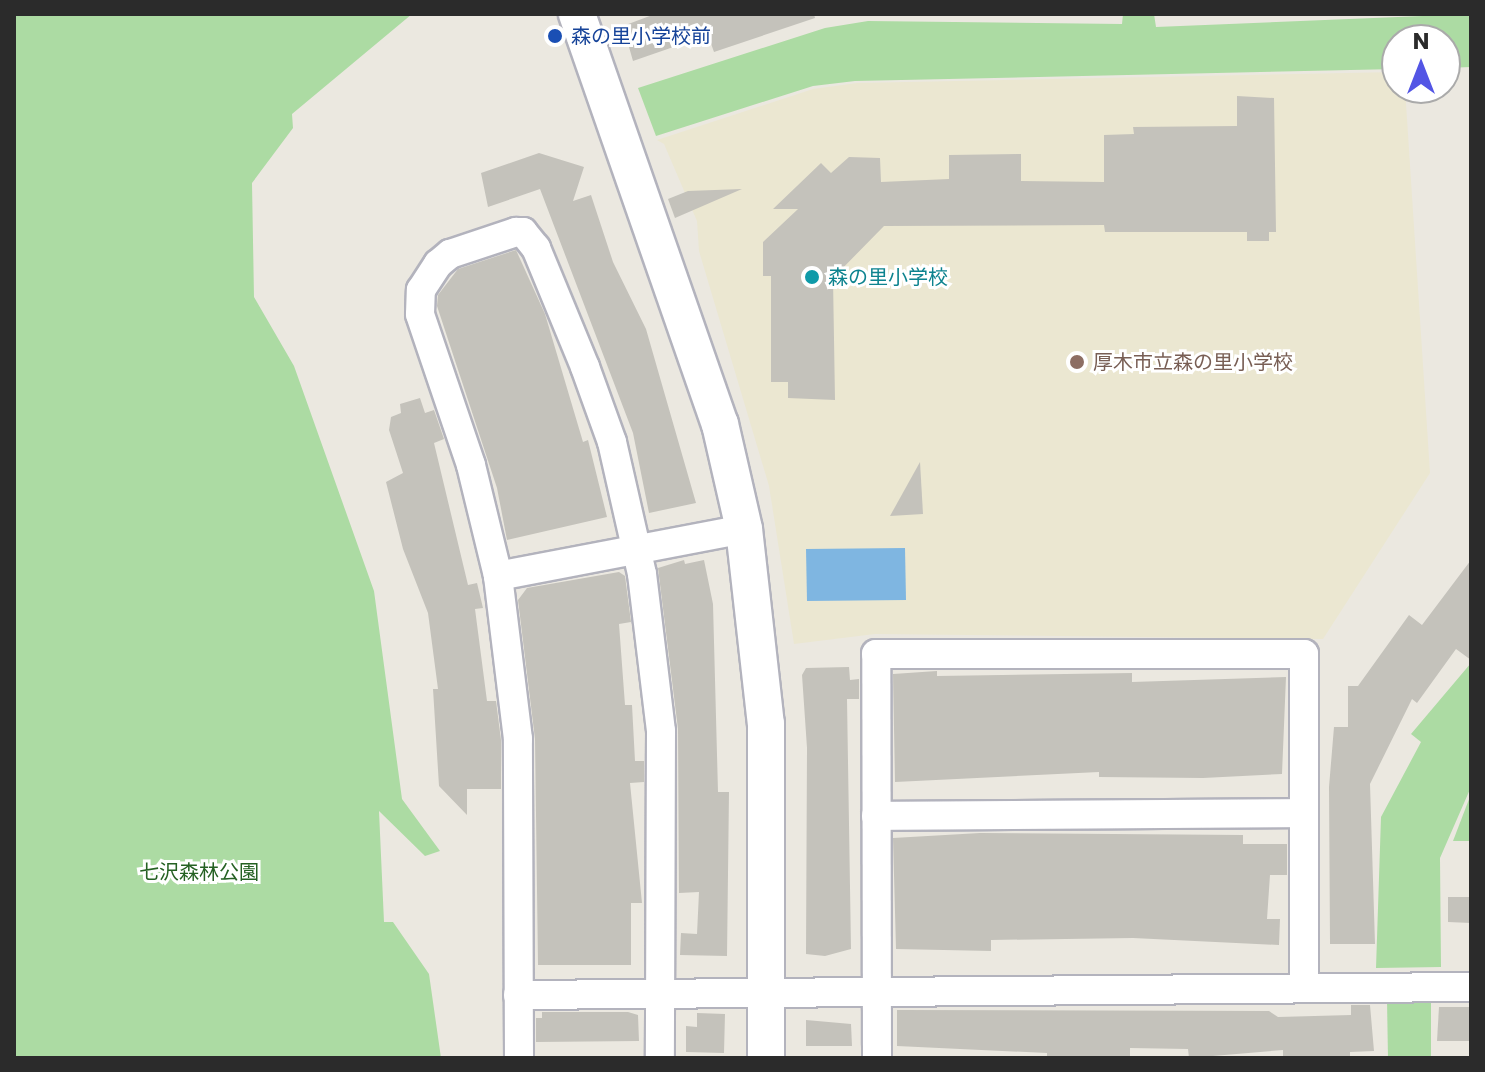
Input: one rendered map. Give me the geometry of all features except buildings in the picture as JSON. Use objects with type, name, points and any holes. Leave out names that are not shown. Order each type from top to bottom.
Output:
[{"type":"street","points":[[577,14],[720,424],[744,529],[766,724],[766,1058]]},
{"type":"street","points":[[519,1058],[518,739],[498,576],[471,465],[420,314],[421,290],[450,254],[516,232],[523,232],[536,248],[585,367],[612,442],[637,547],[661,731],[660,1058]]},
{"type":"street","points":[[498,576],[744,529]]},
{"type":"street","points":[[877,1058],[876,654],[1304,654],[1304,987]]},
{"type":"street","points":[[876,816],[1302,813]]},
{"type":"street","points":[[518,995],[1471,987]]},
{"type":"shaded area","name":"厚木市立森の里小学校","points":[[1381,72],[1381,104],[1406,104],[1430,473],[1323,639],[875,634],[794,644],[769,486],[699,251],[697,221],[664,144],[657,140],[813,89],[857,83]]},
{"type":"green space","name":"七沢森林公園","points":[[14,14],[412,14],[292,114],[293,128],[252,183],[254,297],[294,366],[374,591],[402,799],[440,851],[425,856],[379,811],[384,922],[393,922],[429,974],[441,1058],[14,1058]]},
{"type":"green space","points":[[1123,14],[1154,14],[1156,27],[1471,14],[1471,67],[1461,67],[1461,24],[1381,24],[1381,69],[855,81],[813,86],[656,136],[638,88],[825,28],[868,21],[1122,24]]},
{"type":"green space","points":[[1471,663],[1471,787],[1440,858],[1441,967],[1376,968],[1381,817],[1421,742],[1411,734]]},
{"type":"green space","points":[[1471,794],[1471,841],[1453,841]]},
{"type":"green space","points":[[1387,1000],[1431,1000],[1431,1058],[1388,1058]]},
{"type":"water","points":[[905,548],[906,600],[807,601],[806,549]]},
{"type":"place","name":"森の里小学校前","points":[[555,36]]},
{"type":"place","name":"森の里小学校","points":[[812,277]]},
{"type":"place","name":"厚木市立森の里小学校","points":[[1077,362]]}]
